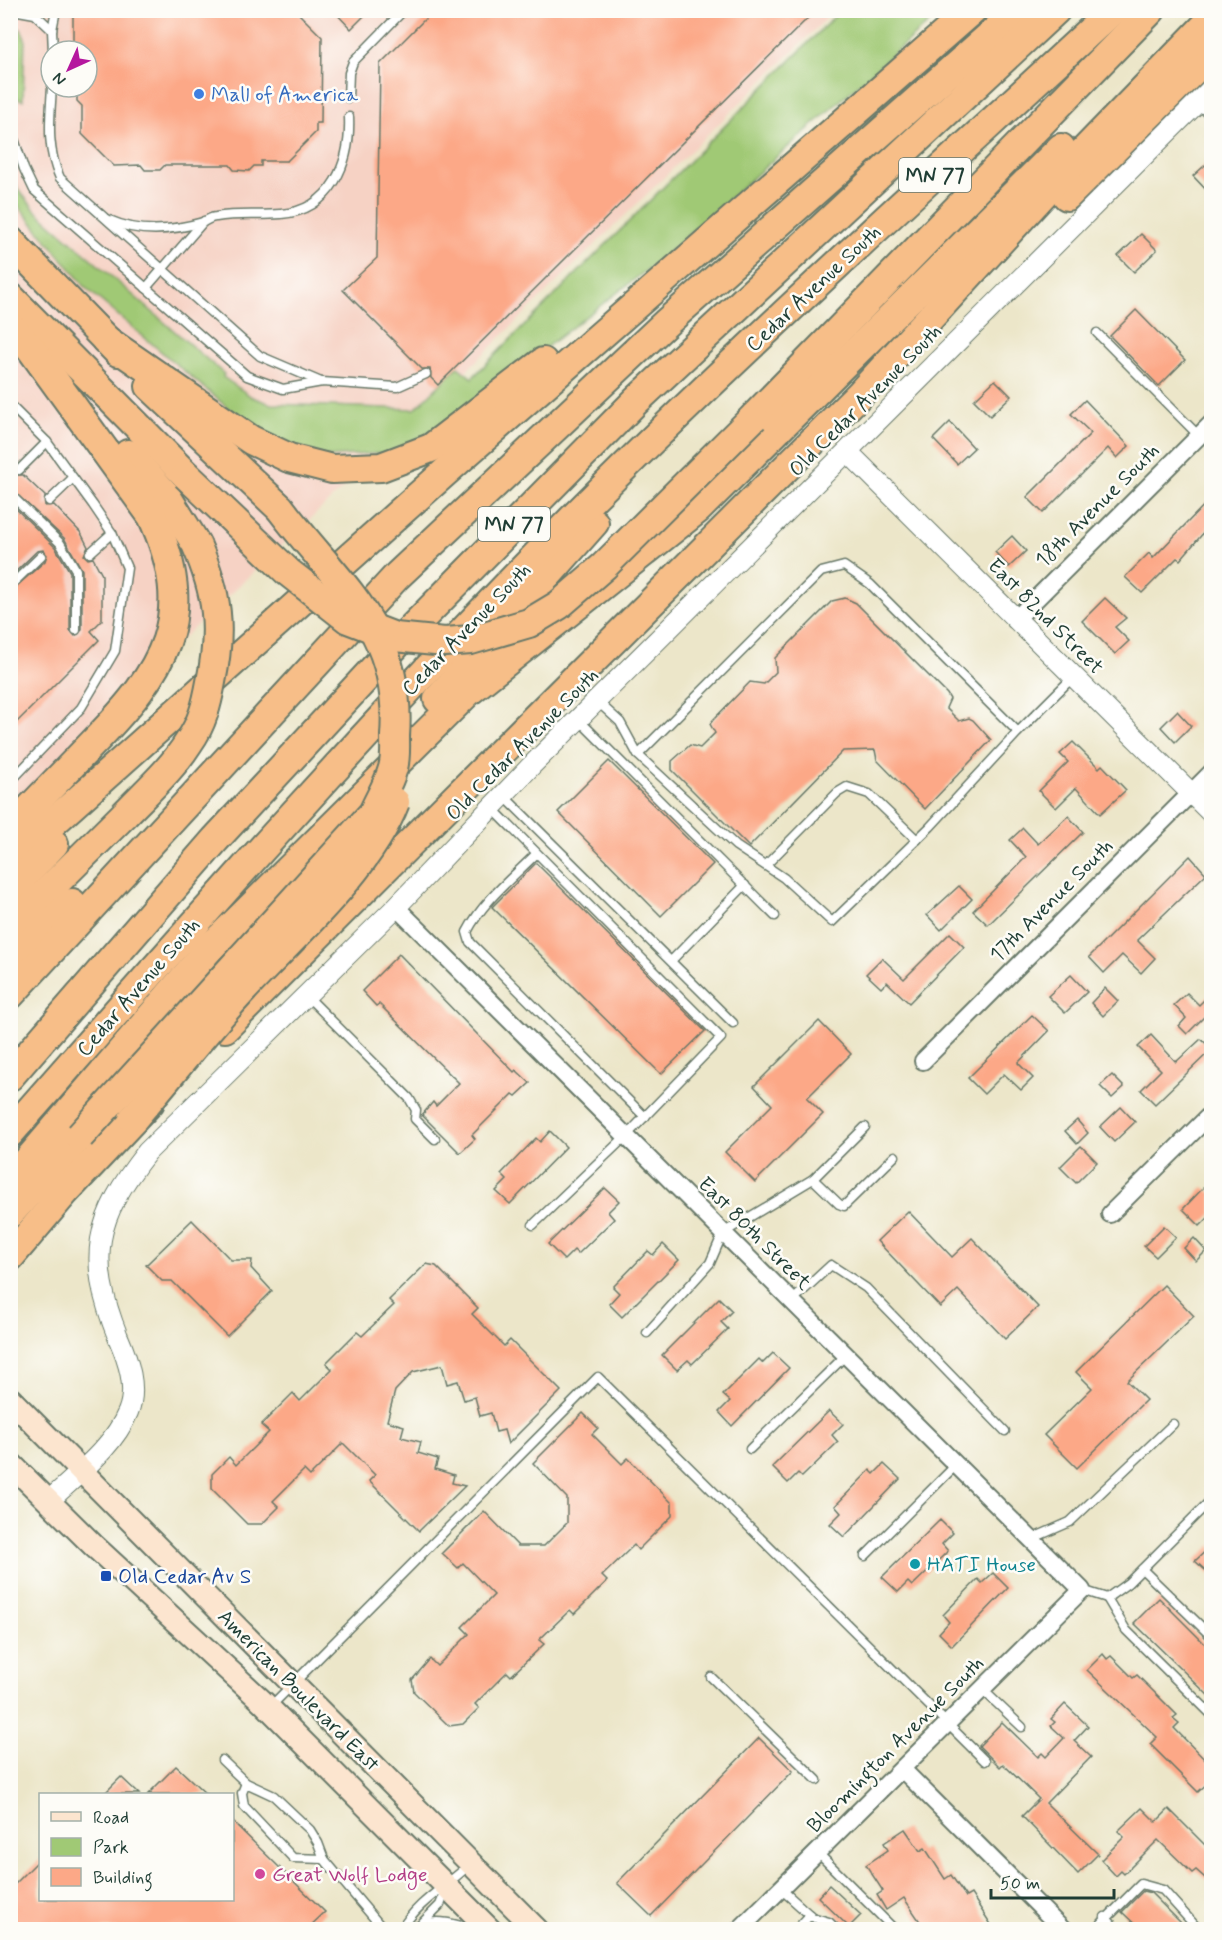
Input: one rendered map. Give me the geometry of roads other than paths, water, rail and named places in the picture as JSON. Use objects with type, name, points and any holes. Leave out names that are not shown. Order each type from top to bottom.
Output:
[{"type":"highway","points":[[835,132],[951,10]]},
{"type":"highway","points":[[10,861],[624,314],[972,10]]},
{"type":"highway","points":[[10,995],[396,576],[667,322],[1019,10]]},
{"type":"highway","name":"Cedar Avenue South","points":[[10,1076],[215,840],[408,632],[636,401],[1056,10]]},
{"type":"highway","name":"Cedar Avenue South","points":[[10,1133],[244,866],[433,662],[578,513],[757,339],[1113,10]]},
{"type":"highway","points":[[10,297],[186,476],[288,572],[348,619],[394,637],[445,642],[471,640],[529,623],[559,605],[604,566],[754,417],[1151,10]]},
{"type":"highway","points":[[201,957],[468,692],[698,509],[1201,10]]},
{"type":"highway","points":[[10,1257],[65,1191],[133,1119],[860,394],[1057,179],[1212,19]]},
{"type":"highway","points":[[860,394],[946,317],[1212,52]]},
{"type":"highway","points":[[10,241],[173,409],[356,579],[384,618],[405,669],[413,717],[406,773],[387,825],[347,879],[240,993],[133,1119]]},
{"type":"highway","points":[[106,340],[251,440],[289,458],[332,469],[381,467],[431,448],[574,339],[624,314]]},
{"type":"highway","points":[[10,928],[125,814],[190,742],[205,712],[218,646],[216,609],[207,568],[196,544],[165,494],[20,336]]},
{"type":"highway","points":[[10,829],[141,691],[163,653],[170,630],[173,597],[171,570],[163,541],[152,516],[20,336]]},
{"type":"highway","points":[[10,1181],[201,957],[428,710],[757,339]]},
{"type":"highway","points":[[10,1213],[373,813],[393,768],[397,719],[392,674],[376,630],[346,587],[309,548],[279,508]]},
{"type":"highway","points":[[10,891],[231,662]]},
{"type":"highway","points":[[10,962],[254,730]]},
{"type":"main road","name":"American Boulevard East","points":[[10,1399],[537,1929]]},
{"type":"main road","name":"American Boulevard East","points":[[10,1463],[269,1708],[490,1929]]},
{"type":"street","name":"Old Cedar Avenue South","points":[[49,1501],[111,1440],[129,1410],[131,1374],[102,1295],[99,1260],[102,1232],[110,1206],[124,1182],[147,1152],[396,908],[578,720],[1212,88]]},
{"type":"street","name":"18th Avenue South","points":[[1015,620],[1212,423]]},
{"type":"street","name":"East 82nd Street","points":[[848,452],[1212,814]]},
{"type":"street","name":"17th Avenue South","points":[[923,1061],[1212,772]]},
{"type":"street","name":"East 80th Street","points":[[396,908],[1082,1590]]},
{"type":"street","points":[[1110,1214],[1212,1113]]},
{"type":"street","name":"Bloomington Avenue South","points":[[739,1929],[1082,1590]]},
{"type":"street","points":[[902,1769],[1063,1929]]},
{"type":"lane","points":[[13,10],[35,14],[52,30]]},
{"type":"lane","points":[[52,39],[56,10]]},
{"type":"lane","points":[[348,98],[353,62],[404,10]]},
{"type":"lane","points":[[52,99],[51,158],[60,178],[260,356],[322,382]]},
{"type":"lane","points":[[1197,103],[1212,117]]},
{"type":"lane","points":[[100,216],[124,227],[142,230],[204,221],[222,216],[281,214],[311,206],[326,194],[345,163],[349,117]]},
{"type":"lane","points":[[10,126],[24,169],[34,190],[247,376],[283,388],[322,382],[397,387],[426,374]]},
{"type":"lane","points":[[146,288],[204,221]]},
{"type":"lane","points":[[1097,333],[1199,435]]},
{"type":"lane","points":[[10,782],[81,708],[115,651],[127,568],[112,533],[73,478],[47,442],[11,407]]},
{"type":"lane","points":[[19,470],[47,442]]},
{"type":"lane","points":[[49,501],[73,478]]},
{"type":"lane","points":[[10,494],[60,543],[76,570],[76,630]]},
{"type":"lane","points":[[90,552],[112,533]]},
{"type":"lane","points":[[10,586],[41,556]]},
{"type":"lane","points":[[638,755],[821,572],[844,566],[870,584],[1018,732]]},
{"type":"lane","points":[[597,701],[620,722],[638,755],[736,846],[766,865],[832,922],[917,840],[1073,677]]},
{"type":"lane","points":[[578,720],[776,916]]},
{"type":"lane","points":[[766,865],[837,793],[847,787],[869,794],[917,840]]},
{"type":"lane","points":[[498,802],[536,854],[721,1038],[645,1117],[533,1226]]},
{"type":"lane","points":[[498,802],[672,960],[733,1023]]},
{"type":"lane","points":[[536,854],[486,904],[471,923],[467,932],[470,942],[645,1117]]},
{"type":"lane","points":[[672,960],[745,885]]},
{"type":"lane","points":[[307,995],[410,1098],[416,1110],[416,1119],[435,1139]]},
{"type":"lane","points":[[647,1333],[710,1263],[723,1233],[813,1179],[865,1126]]},
{"type":"lane","points":[[813,1179],[844,1206],[896,1156]]},
{"type":"lane","points":[[792,1301],[831,1265],[866,1288],[1005,1431]]},
{"type":"lane","points":[[750,1449],[846,1355]]},
{"type":"lane","points":[[269,1708],[330,1644],[598,1377],[985,1761]]},
{"type":"lane","points":[[1031,1539],[1070,1522],[1173,1424]]},
{"type":"lane","points":[[865,1556],[956,1465]]},
{"type":"lane","points":[[1107,1598],[1142,1569],[1212,1499]]},
{"type":"lane","points":[[1142,1569],[1212,1637]]},
{"type":"lane","points":[[1082,1590],[1107,1598],[1126,1630],[1212,1715]]},
{"type":"lane","points":[[711,1677],[817,1780]]},
{"type":"lane","points":[[982,1689],[1022,1727]]},
{"type":"lane","points":[[222,1760],[246,1783],[274,1796],[310,1830],[324,1859],[384,1929]]},
{"type":"lane","points":[[246,1783],[242,1793],[244,1806],[293,1858],[324,1859]]},
{"type":"lane","points":[[817,1852],[895,1929]]},
{"type":"lane","points":[[401,1929],[408,1917],[429,1895],[447,1886],[470,1864]]},
{"type":"lane","points":[[1095,1929],[1141,1884],[1162,1890],[1199,1929]]},
{"type":"lane","points":[[411,1929],[422,1923],[440,1905],[447,1886]]},
{"type":"lane","points":[[781,1889],[810,1915],[829,1922],[837,1929]]},
{"type":"lane","points":[[796,1929],[810,1915]]},
{"type":"lane","points":[[1105,1917],[1117,1929]]},
{"type":"lane","points":[[422,1923],[451,1922],[475,1929]]},
{"type":"place","name":"Mall of America","points":[[199,94]]},
{"type":"place","name":"HATI House","points":[[915,1564]]},
{"type":"place","name":"Old Cedar Av S","points":[[106,1576]]},
{"type":"place","name":"Great Wolf Lodge","points":[[260,1874]]}]
